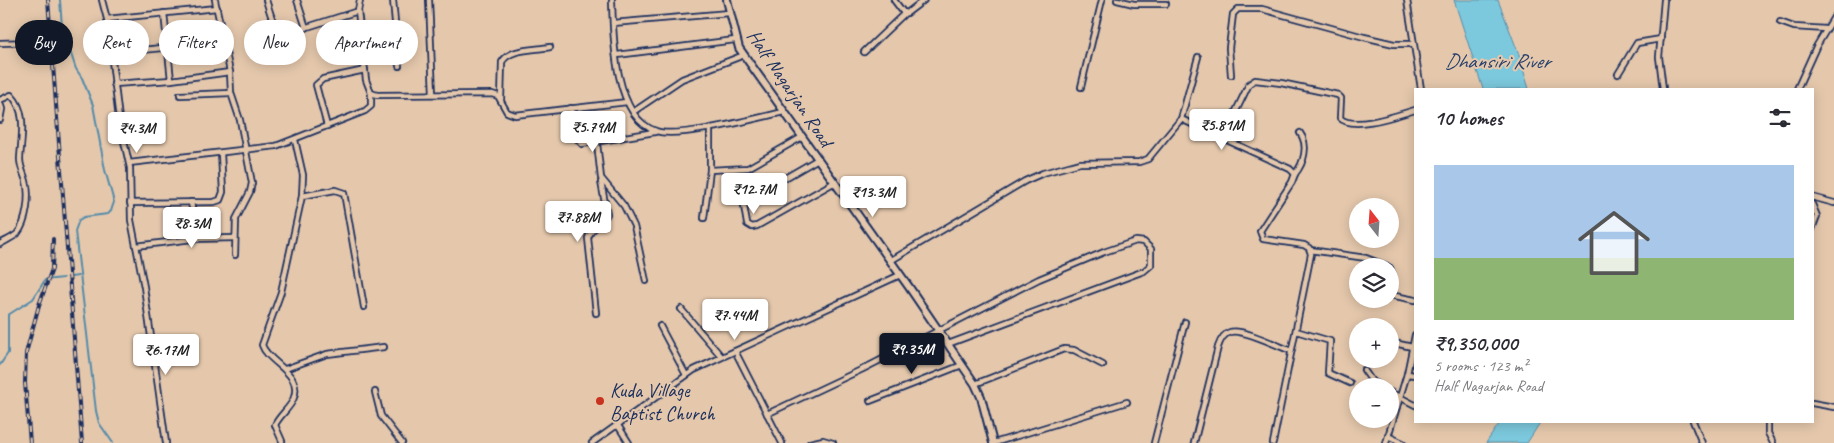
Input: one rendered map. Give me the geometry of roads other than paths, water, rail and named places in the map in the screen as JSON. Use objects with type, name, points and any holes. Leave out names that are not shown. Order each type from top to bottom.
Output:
[{"type":"main road","name":"Half Nagarjan Road","points":[[727,0],[735,40],[744,55],[975,384],[981,397],[994,443]]},
{"type":"street","points":[[102,0],[107,19],[217,8]]},
{"type":"street","points":[[215,0],[219,20]]},
{"type":"street","points":[[266,0],[274,20]]},
{"type":"street","points":[[297,0],[303,20]]},
{"type":"street","points":[[129,162],[276,146],[369,109],[372,103],[365,70],[358,11],[360,0]]},
{"type":"street","points":[[394,0],[399,66]]},
{"type":"street","points":[[429,0],[433,94]]},
{"type":"street","points":[[612,0],[617,55],[627,102],[643,124],[655,132]]},
{"type":"street","points":[[894,0],[905,13]]},
{"type":"street","points":[[864,52],[905,13],[910,13],[924,0]]},
{"type":"street","points":[[1081,87],[1102,0]]},
{"type":"street","points":[[1117,0],[1134,4],[1166,4]]},
{"type":"street","points":[[1407,0],[1421,88]]},
{"type":"street","points":[[1663,88],[1659,57],[1664,0]]},
{"type":"street","points":[[1231,75],[1228,48],[1233,14],[1238,9],[1262,9],[1394,44],[1413,44]]},
{"type":"street","points":[[306,28],[358,11]]},
{"type":"street","points":[[164,13],[165,20]]},
{"type":"street","points":[[613,23],[729,13]]},
{"type":"street","points":[[1797,88],[1826,29],[1834,17]]},
{"type":"street","points":[[1780,22],[1794,27],[1826,29]]},
{"type":"street","points":[[1618,74],[1637,43],[1660,39]]},
{"type":"street","points":[[617,55],[735,40]]},
{"type":"street","points":[[0,43],[15,43]]},
{"type":"street","points":[[550,48],[514,52],[504,58],[502,62],[501,100],[507,112],[516,115],[627,102]]},
{"type":"street","points":[[633,112],[682,79],[744,55]]},
{"type":"street","points":[[890,261],[1025,181],[1043,173],[1086,162],[1145,161],[1180,120],[1198,57]]},
{"type":"street","points":[[112,65],[129,162],[131,220],[166,443]]},
{"type":"street","points":[[169,65],[171,80]]},
{"type":"street","points":[[229,65],[231,94],[237,110],[252,188],[238,213],[235,255]]},
{"type":"street","points":[[327,126],[316,85],[323,78],[365,70]]},
{"type":"street","points":[[114,84],[171,80],[230,72]]},
{"type":"street","points":[[1222,140],[1250,84],[1255,80],[1281,83],[1338,95],[1342,98],[1340,118],[1343,121],[1361,123],[1414,110]]},
{"type":"street","points":[[371,93],[376,95],[492,94],[501,100]]},
{"type":"street","points":[[180,95],[231,94]]},
{"type":"street","points":[[0,120],[2,110],[0,101],[11,95],[20,112],[23,127],[20,161],[26,181],[27,202],[22,224],[17,234],[0,244]]},
{"type":"street","points":[[571,108],[577,140],[582,144],[655,132],[710,129],[784,112]]},
{"type":"street","points":[[1180,120],[1290,170],[1294,174]]},
{"type":"street","points":[[704,218],[710,170],[710,129]]},
{"type":"street","points":[[1300,133],[1305,141],[1301,164],[1294,174],[1292,182],[1262,227],[1260,234],[1263,239],[1304,245],[1310,250],[1366,258]]},
{"type":"street","points":[[710,170],[748,168],[802,138]]},
{"type":"street","points":[[282,441],[275,425],[292,403],[295,392],[285,369],[267,354],[262,345],[281,292],[302,196],[303,175],[295,140]]},
{"type":"street","points":[[596,313],[588,238],[590,231],[601,223],[607,214],[597,143]]},
{"type":"street","points":[[130,203],[214,202],[223,196],[221,153]]},
{"type":"street","points":[[818,159],[747,200],[744,211],[747,224],[752,227],[757,226],[834,182]]},
{"type":"street","points":[[601,178],[624,206],[634,226],[646,281]]},
{"type":"street","points":[[302,196],[335,190],[344,193],[364,307]]},
{"type":"street","points":[[1814,197],[1834,202]]},
{"type":"street","points":[[191,202],[196,232],[192,239]]},
{"type":"street","points":[[1814,209],[1817,216],[1814,224]]},
{"type":"street","points":[[136,246],[192,239],[235,238]]},
{"type":"street","points":[[767,414],[939,331],[1024,286],[1104,252],[1141,240],[1151,249],[1151,265],[1144,271],[948,344]]},
{"type":"street","points":[[1273,443],[1296,331],[1310,250]]},
{"type":"street","points":[[592,443],[686,375],[721,356],[900,275]]},
{"type":"street","points":[[1399,297],[1414,300]]},
{"type":"street","points":[[681,309],[721,356]]},
{"type":"street","points":[[1154,443],[1185,322]]},
{"type":"street","points":[[660,326],[686,375]]},
{"type":"street","points":[[1296,331],[1330,341],[1328,373],[1349,383]]},
{"type":"street","points":[[1194,443],[1218,347],[1224,336],[1232,332],[1242,333],[1291,351]]},
{"type":"street","points":[[1414,339],[1407,374],[1399,398],[1414,405]]},
{"type":"street","points":[[1399,344],[1412,347]]},
{"type":"street","points":[[285,369],[327,354],[384,347]]},
{"type":"street","points":[[975,384],[1064,349],[1074,350],[1103,365]]},
{"type":"street","points":[[735,351],[782,443]]},
{"type":"street","points":[[870,401],[962,365]]},
{"type":"street","points":[[1364,370],[1370,378]]},
{"type":"street","points":[[1407,374],[1414,375]]},
{"type":"street","points":[[375,392],[381,416],[402,443]]},
{"type":"street","points":[[994,443],[1127,402]]},
{"type":"street","points":[[1814,403],[1834,407]]},
{"type":"street","points":[[1694,423],[1702,443]]},
{"type":"street","points":[[1768,423],[1768,433],[1773,443]]},
{"type":"street","points":[[617,424],[629,443]]},
{"type":"street","points":[[1386,443],[1390,428]]},
{"type":"street","points":[[1388,436],[1404,443]]},
{"type":"street","points":[[810,443],[823,440],[833,443]]},
{"type":"water","name":"Dhansiri River","points":[[1454,0],[1498,0],[1518,52],[1529,88],[1483,88]]},
{"type":"water","points":[[1500,423],[1540,423],[1527,443],[1486,443]]},
{"type":"waterway","points":[[60,0],[62,27],[76,69],[82,78],[93,105],[105,170],[114,202],[108,214],[84,217],[79,220],[75,231],[96,411],[99,423],[113,443]]},
{"type":"waterway","points":[[71,277],[78,276]]},
{"type":"waterway","points":[[0,365],[8,353],[8,315],[33,299],[45,280],[63,278]]},
{"type":"railway","points":[[48,0],[82,443]]},
{"type":"railway","points":[[30,443],[25,383],[26,353],[39,305],[52,269],[53,239]]},
{"type":"place","name":"Kuda Village Baptist Church","points":[[600,401]]}]
